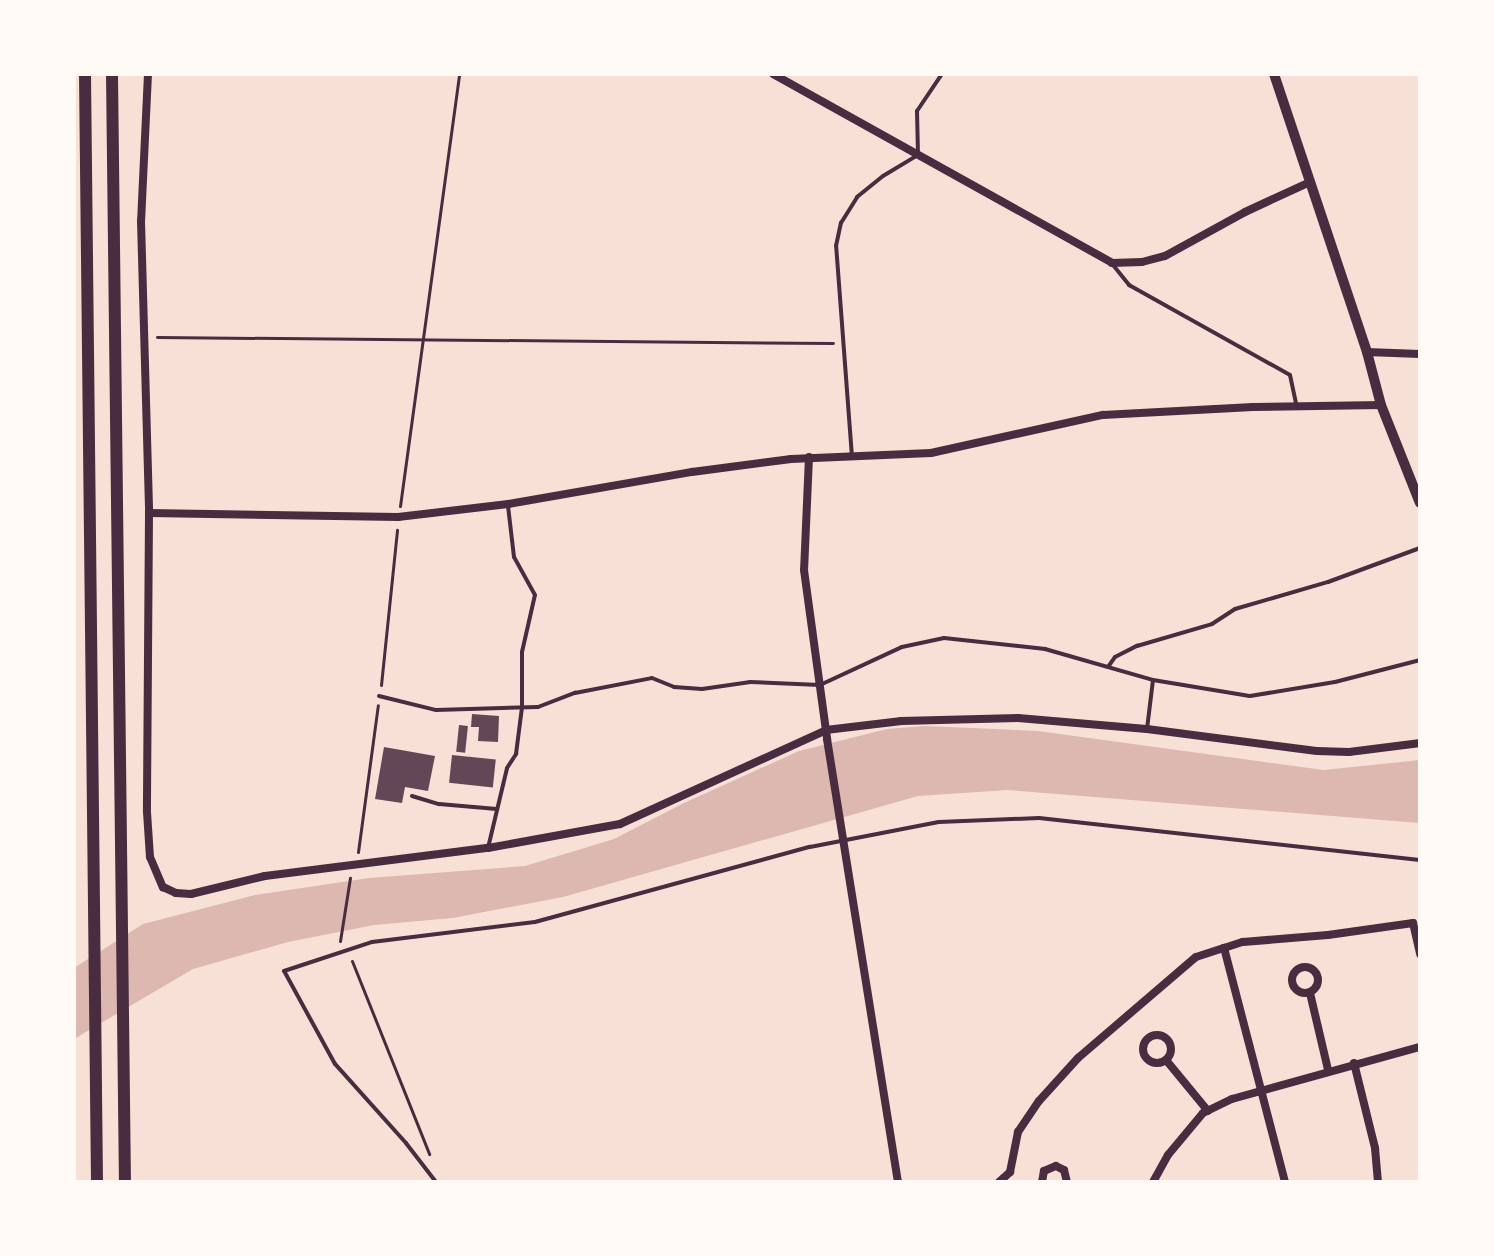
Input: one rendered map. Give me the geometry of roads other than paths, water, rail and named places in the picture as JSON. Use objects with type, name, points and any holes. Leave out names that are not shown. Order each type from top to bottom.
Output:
[{"type":"main road","points":[[85,74],[97,1182]]},
{"type":"main road","points":[[112,74],[125,1182]]},
{"type":"street","points":[[148,74],[141,221],[149,513],[147,812],[150,857],[163,887],[176,893],[191,894],[265,876],[488,848],[620,824],[826,734],[959,717],[1018,718],[1147,729],[1317,751],[1349,752],[1420,743]]},
{"type":"street","points":[[773,74],[1112,263],[1142,262],[1165,256],[1245,212],[1310,182]]},
{"type":"street","points":[[1274,74],[1367,352],[1381,405],[1420,503]]},
{"type":"street","points":[[1367,352],[1420,354]]},
{"type":"street","points":[[149,513],[398,517],[508,504],[692,472],[809,457],[931,453],[1103,415],[1381,405]]},
{"type":"street","points":[[809,457],[804,570],[826,734],[898,1182]]},
{"type":"street","points":[[999,1182],[1010,1172],[1018,1132],[1039,1101],[1078,1058],[1196,957],[1243,942],[1416,923],[1420,954]]},
{"type":"street","points":[[1224,948],[1285,1182]]},
{"type":"street","points":[[1310,993],[1328,1070]]},
{"type":"street","points":[[1153,1182],[1168,1155],[1208,1111],[1261,1089],[1420,1047]]},
{"type":"street","points":[[1166,1060],[1208,1111]]},
{"type":"street","points":[[1354,1063],[1375,1148],[1378,1182]]},
{"type":"street","points":[[1042,1182],[1044,1171],[1056,1166],[1064,1170],[1067,1182]]},
{"type":"lane","points":[[852,457],[836,246],[841,223],[857,197],[883,176],[918,155],[917,111],[942,74]]},
{"type":"lane","points":[[1112,263],[1129,285],[1290,375],[1297,406]]},
{"type":"lane","points":[[488,848],[507,768],[516,754],[522,707],[522,652],[535,595],[514,557],[508,504]]},
{"type":"lane","points":[[1107,668],[1115,657],[1137,646],[1212,624],[1235,609],[1328,582],[1420,548]]},
{"type":"lane","points":[[379,696],[436,710],[538,707],[575,693],[642,678],[652,678],[674,687],[702,689],[750,682],[820,685],[902,647],[944,638],[1045,649],[1153,680],[1250,696],[1335,682],[1420,660]]},
{"type":"lane","points":[[1147,729],[1153,680]]},
{"type":"lane","points":[[412,796],[439,804],[497,809]]},
{"type":"lane","points":[[436,1182],[406,1143],[335,1064],[284,971],[343,949],[372,942],[535,922],[843,840],[939,822],[1039,818],[1420,860]]}]
